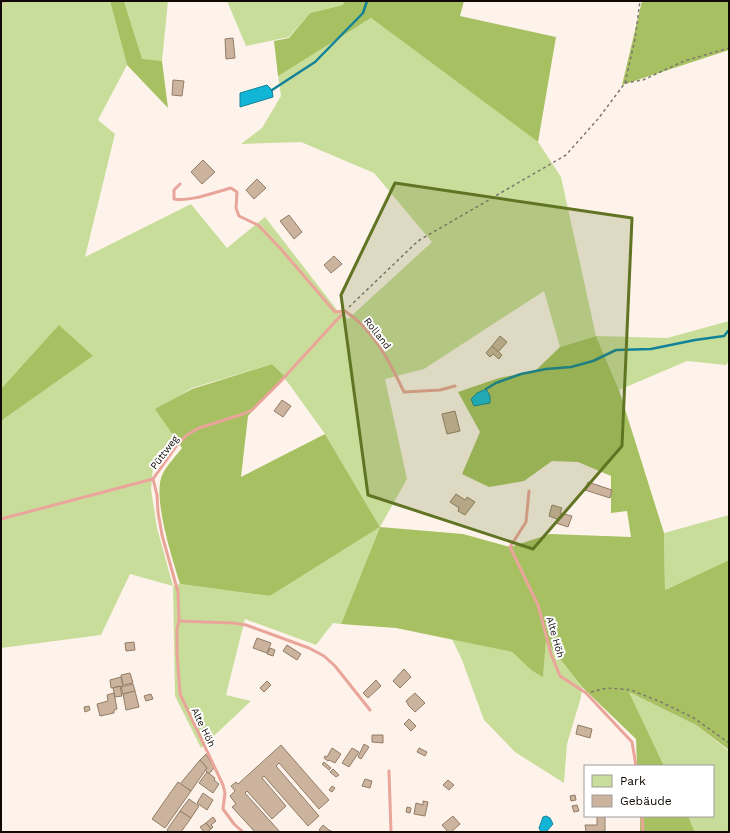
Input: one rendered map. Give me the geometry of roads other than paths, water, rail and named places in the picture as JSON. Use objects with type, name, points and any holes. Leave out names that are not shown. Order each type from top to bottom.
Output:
[{"type":"lane","points":[[1,2],[5,1]]},
{"type":"lane","name":"Rolland","points":[[180,184],[174,190],[174,199],[179,200],[231,188],[235,189],[237,192],[236,208],[239,216],[258,225],[280,248],[335,312],[345,311],[366,328],[377,341],[385,354],[404,392],[440,390],[455,386]]},
{"type":"lane","name":"Püttweg","points":[[1,519],[154,479],[177,445],[187,435],[199,428],[252,410],[280,382],[345,311]]},
{"type":"lane","name":"Alte Höh","points":[[154,479],[162,535],[178,592],[179,621],[177,629],[177,652],[180,694],[223,785],[225,793],[223,809],[234,824],[243,832]]},
{"type":"lane","name":"Alte Höh","points":[[529,491],[526,522],[510,547],[538,605],[551,654],[560,676],[586,693],[632,742],[636,765]]},
{"type":"lane","points":[[179,621],[233,623],[246,625],[309,648],[324,656],[335,666],[370,710]]},
{"type":"lane","points":[[389,771],[391,832]]},
{"type":"lane","points":[[642,817],[643,832]]},
{"type":"water","points":[[267,85],[272,90],[273,97],[240,107],[240,93]]},
{"type":"water","points":[[486,389],[490,396],[490,403],[474,406],[471,399],[477,393]]},
{"type":"water","points":[[546,816],[550,818],[553,824],[546,832],[541,832],[539,828],[543,817]]},
{"type":"waterway","points":[[272,90],[315,62],[363,13],[367,1]]},
{"type":"waterway","points":[[486,389],[496,383],[521,374],[546,369],[571,367],[593,361],[616,350],[651,349],[724,336],[729,330]]}]
